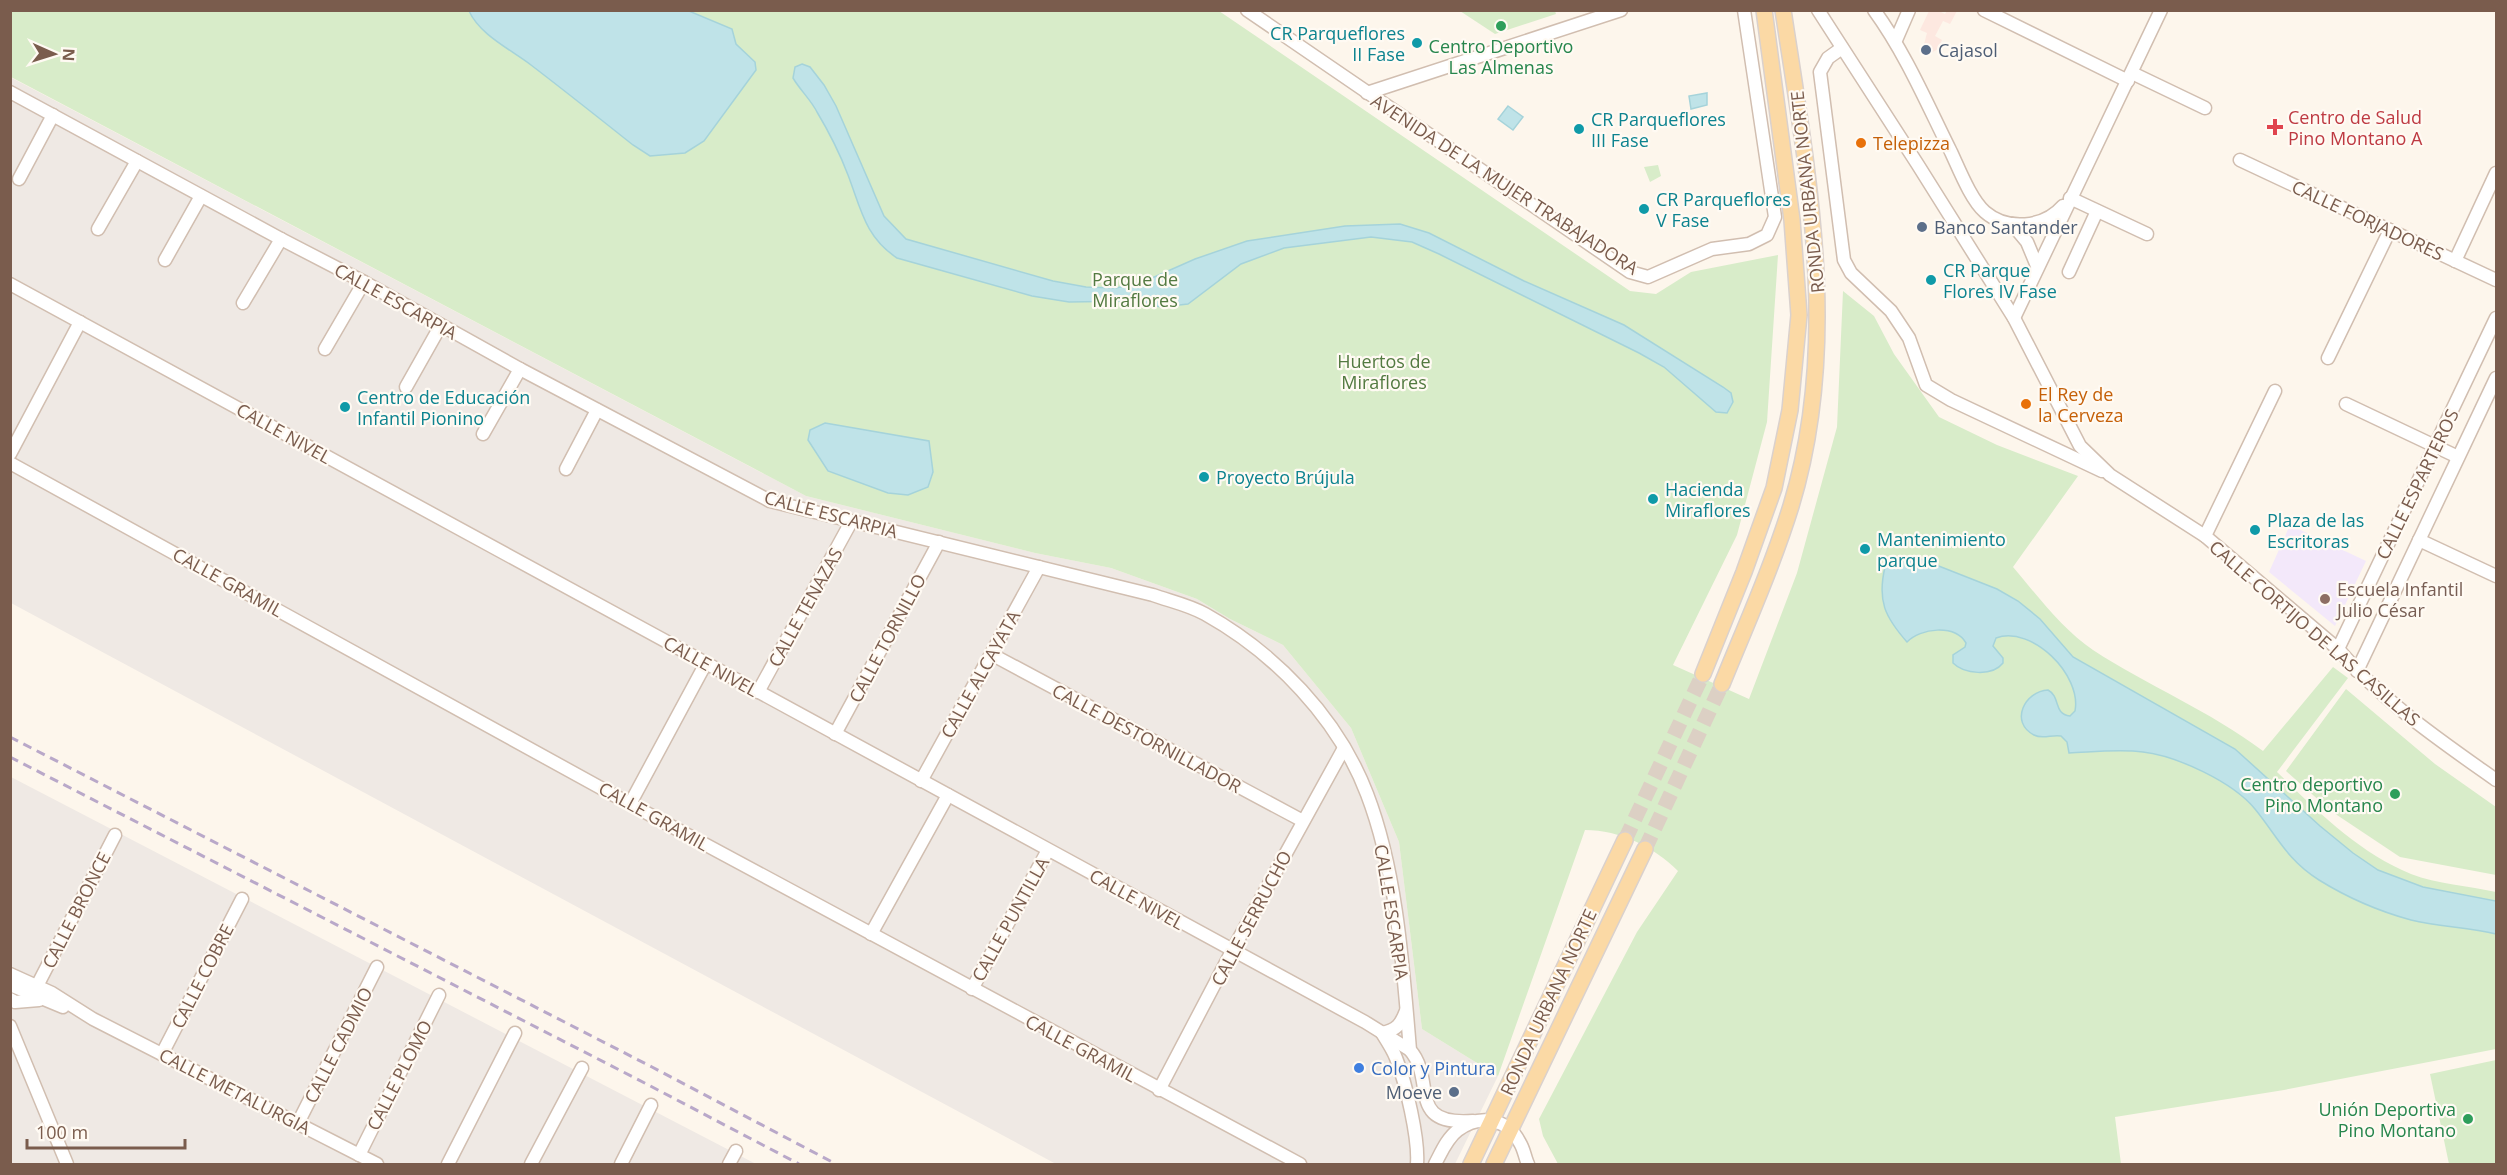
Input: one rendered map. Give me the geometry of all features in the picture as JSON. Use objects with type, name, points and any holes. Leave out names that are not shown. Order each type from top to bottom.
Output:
[{"type":"main road","name":"RONDA URBANA NORTE","points":[[1703,674],[1774,488],[1790,410],[1798,303],[1792,220],[1764,10]]},
{"type":"main road","name":"RONDA URBANA NORTE","points":[[1722,684],[1767,575],[1791,505],[1811,414],[1817,365],[1819,311],[1814,223],[1798,100],[1783,10]]},
{"type":"main road","name":"RONDA URBANA NORTE","points":[[1471,1164],[1625,840]]},
{"type":"main road","name":"RONDA URBANA NORTE","points":[[1494,1164],[1645,849]]},
{"type":"street","name":"AVENIDA DE LA MUJER TRABAJADORA","points":[[1247,10],[1630,272],[1648,277],[1712,249],[1749,244],[1767,235],[1775,217],[1744,10]]},
{"type":"street","points":[[1367,93],[1621,10]]},
{"type":"street","name":"CALLE CORTIJO DE LAS CASILLAS","points":[[1818,10],[2014,318],[2080,446],[2110,475],[2205,536],[2338,649],[2357,671],[2429,733],[2496,777]]},
{"type":"street","points":[[1874,10],[1896,40],[1968,186],[1983,210],[1998,220],[2012,224],[2036,224],[2056,214],[2070,198]]},
{"type":"street","points":[[1896,40],[1909,10]]},
{"type":"street","points":[[1984,10],[2130,77],[2205,108]]},
{"type":"street","points":[[2014,318],[2161,10]]},
{"type":"street","points":[[1842,48],[1828,58],[1821,72],[1844,260],[1851,273],[1891,311],[1909,338],[1926,385],[1951,400],[2110,475]]},
{"type":"street","name":"CALLE ESCARPIA","points":[[10,92],[364,282],[520,369],[770,501],[1143,592],[1203,613],[1254,645],[1300,688],[1344,748],[1367,793],[1390,882],[1407,1008],[1410,1050],[1415,1056],[1425,1097],[1435,1114],[1443,1121],[1452,1123],[1473,1121]]},
{"type":"street","points":[[19,179],[53,115]]},
{"type":"street","name":"CALLE FORJADORES","points":[[2240,160],[2496,280]]},
{"type":"street","points":[[98,229],[137,161]]},
{"type":"street","points":[[2455,261],[2496,173]]},
{"type":"street","points":[[165,260],[201,196]]},
{"type":"street","points":[[2070,198],[2147,234]]},
{"type":"street","points":[[2069,272],[2097,211]]},
{"type":"street","points":[[2012,224],[2027,242],[2037,266]]},
{"type":"street","points":[[2328,358],[2390,230]]},
{"type":"street","points":[[243,303],[281,239]]},
{"type":"street","points":[[325,349],[364,282]]},
{"type":"street","name":"CALLE NIVEL","points":[[10,284],[948,795],[1410,1050]]},
{"type":"street","name":"CALLE ESPARTEROS","points":[[2338,649],[2496,318]]},
{"type":"street","points":[[10,454],[80,322]]},
{"type":"street","points":[[406,387],[441,325]]},
{"type":"street","points":[[483,434],[520,369]]},
{"type":"street","name":"CALLE ESPARTEROS","points":[[2357,671],[2496,378]]},
{"type":"street","points":[[2205,536],[2276,391]]},
{"type":"street","points":[[2346,405],[2458,457]]},
{"type":"street","points":[[566,469],[597,410]]},
{"type":"street","name":"CALLE GRAMIL","points":[[10,463],[630,804],[1300,1164]]},
{"type":"street","name":"CALLE TENAZAS","points":[[758,692],[851,522]]},
{"type":"street","points":[[2419,540],[2496,576]]},
{"type":"street","name":"CALLE TORNILLO","points":[[835,734],[939,542]]},
{"type":"street","name":"CALLE ALCAYATA","points":[[921,781],[1039,567]]},
{"type":"street","name":"CALLE DESTORNILLADOR","points":[[991,654],[1303,821]]},
{"type":"street","points":[[630,804],[706,663]]},
{"type":"street","name":"CALLE SERRUCHO","points":[[1159,1090],[1232,951],[1344,748]]},
{"type":"street","points":[[871,934],[948,795]]},
{"type":"street","name":"CALLE BRONCE","points":[[37,986],[115,835]]},
{"type":"street","name":"CALLE PUNTILLA","points":[[972,989],[1048,850]]},
{"type":"street","name":"CALLE COBRE","points":[[162,1054],[242,899]]},
{"type":"street","name":"CALLE CADMIO","points":[[298,1123],[377,967]]},
{"type":"street","name":"CALLE METALURGIA","points":[[10,974],[37,986],[93,1019],[377,1164]]},
{"type":"street","points":[[10,979],[27,988],[37,986]]},
{"type":"street","name":"CALLE METALURGIA","points":[[10,985],[93,1019]]},
{"type":"street","name":"CALLE PLOMO","points":[[359,1155],[439,995]]},
{"type":"street","points":[[12,1002],[47,1001]]},
{"type":"street","points":[[1407,1008],[1402,1022],[1394,1031],[1382,1033],[1396,1057],[1404,1085],[1417,1164]]},
{"type":"street","points":[[10,1026],[67,1164]]},
{"type":"street","points":[[448,1164],[514,1033]]},
{"type":"street","points":[[531,1164],[582,1068]]},
{"type":"street","points":[[621,1164],[651,1105]]},
{"type":"street","points":[[1434,1164],[1456,1131],[1473,1121],[1492,1120],[1510,1128],[1520,1142],[1527,1164]]},
{"type":"street","points":[[729,1164],[736,1151]]},
{"type":"shaded area","points":[[1929,11],[1939,11],[1945,14],[1947,11],[1957,11],[1950,24],[1943,21],[1935,36],[1942,40],[1938,49],[1931,53],[1923,48],[1927,33],[1920,30]]},
{"type":"shaded area","points":[[10,77],[806,496],[1035,553],[1111,568],[1197,599],[1230,619],[1283,645],[1351,728],[1399,842],[1422,1029],[1498,1076],[1455,1164],[1056,1164],[11,603]]},
{"type":"shaded area","name":"Escuela Infantil Julio César","points":[[2290,525],[2366,561],[2335,626],[2269,572]]},
{"type":"shaded area","points":[[11,777],[756,1164],[11,1164]]},
{"type":"green space","name":"Parque de Miraflores","points":[[10,11],[1219,11],[1630,291],[1656,294],[1691,272],[1778,255],[1767,422],[1737,535],[1673,665],[1749,699],[1797,573],[1837,427],[1843,291],[1874,316],[1894,354],[1939,417],[1997,445],[2078,476],[2013,567],[2050,611],[2082,642],[2114,663],[2222,723],[2263,751],[2333,667],[2348,678],[2277,772],[2356,843],[2392,865],[2431,880],[2496,892],[2496,1049],[2284,1090],[2115,1117],[2121,1164],[1558,1164],[1543,1136],[1539,1119],[1637,932],[1678,871],[1669,862],[1647,847],[1623,837],[1585,830],[1498,1076],[1422,1029],[1399,842],[1351,728],[1283,645],[1230,619],[1197,599],[1111,568],[1035,553],[806,496],[11,77]]},
{"type":"green space","name":"Centro Deportivo Las Almenas","points":[[1460,11],[1555,11],[1556,14],[1495,34]]},
{"type":"green space","points":[[1658,165],[1661,176],[1650,182],[1644,167]]},
{"type":"green space","name":"Centro deportivo Pino Montano","points":[[2346,689],[2435,764],[2496,807],[2496,875],[2400,857],[2331,811],[2286,771]]},
{"type":"green space","name":"Unión Deportiva Pino Montano","points":[[2496,1060],[2496,1164],[2449,1164],[2430,1074]]},
{"type":"water","points":[[469,11],[689,11],[732,29],[736,44],[755,62],[756,70],[704,141],[685,153],[650,156],[496,41],[480,27]]},
{"type":"water","points":[[802,64],[810,67],[824,85],[836,106],[884,216],[906,239],[1053,281],[1086,287],[1116,288],[1143,282],[1195,259],[1247,241],[1345,226],[1400,224],[1429,233],[1524,281],[1624,325],[1723,387],[1731,393],[1733,402],[1727,413],[1716,412],[1664,367],[1639,353],[1412,242],[1371,237],[1284,248],[1241,264],[1188,304],[1161,307],[1132,301],[1069,302],[1032,296],[897,258],[878,241],[865,221],[845,167],[830,135],[815,108],[793,78],[795,67]]},
{"type":"water","points":[[1707,93],[1707,105],[1691,109],[1689,96]]},
{"type":"water","points":[[1508,106],[1523,117],[1513,130],[1498,119]]},
{"type":"water","points":[[825,423],[929,441],[933,472],[928,487],[908,495],[888,493],[828,471],[808,440],[810,430]]},
{"type":"water","points":[[1900,556],[1921,559],[1997,589],[2018,601],[2040,619],[2073,657],[2235,749],[2320,826],[2378,870],[2423,887],[2496,901],[2496,934],[2411,920],[2364,903],[2330,887],[2299,864],[2245,799],[2219,780],[2188,765],[2157,754],[2143,752],[2069,753],[2067,742],[2061,736],[2034,735],[2022,723],[2021,715],[2027,701],[2033,696],[2048,690],[2055,697],[2061,712],[2070,716],[2075,711],[2075,697],[2071,683],[2063,669],[2039,646],[2025,639],[2010,636],[1996,638],[1993,646],[2003,658],[2003,663],[1985,672],[1971,672],[1953,663],[1953,655],[1965,647],[1966,643],[1954,633],[1928,631],[1907,642],[1888,616],[1882,590],[1885,567]]},
{"type":"tunnel","points":[[1625,840],[1703,674]]},
{"type":"tunnel","points":[[1645,849],[1722,684]]},
{"type":"railway","points":[[10,737],[836,1164]]},
{"type":"railway","points":[[10,757],[799,1164]]},
{"type":"place","name":"Centro Deportivo Las Almenas","points":[[1501,26]]},
{"type":"place","name":"CR Parqueflores II Fase","points":[[1417,43]]},
{"type":"place","name":"Cajasol","points":[[1926,50]]},
{"type":"place","name":"Centro de Salud Pino Montano A","points":[[2275,127]]},
{"type":"place","name":"CR Parqueflores III Fase","points":[[1579,129]]},
{"type":"place","name":"Telepizza","points":[[1861,143]]},
{"type":"place","name":"CR Parqueflores V Fase","points":[[1644,209]]},
{"type":"place","name":"Banco Santander","points":[[1922,227]]},
{"type":"place","name":"CR Parque Flores IV Fase","points":[[1931,280]]},
{"type":"place","name":"El Rey de la Cerveza","points":[[2026,404]]},
{"type":"place","name":"Centro de Educación Infantil Pionino","points":[[345,407]]},
{"type":"place","name":"Proyecto Brújula","points":[[1204,477]]},
{"type":"place","name":"Hacienda Miraflores","points":[[1653,499]]},
{"type":"place","name":"Plaza de las Escritoras","points":[[2255,530]]},
{"type":"place","name":"Mantenimiento parque","points":[[1865,549]]},
{"type":"place","name":"Escuela Infantil Julio César","points":[[2325,599]]},
{"type":"place","name":"Centro deportivo Pino Montano","points":[[2395,794]]},
{"type":"place","name":"Color y Pintura","points":[[1359,1068]]},
{"type":"place","name":"Moeve","points":[[1454,1092]]},
{"type":"place","name":"Unión Deportiva Pino Montano","points":[[2468,1119]]},
{"type":"park label","name":"Huertos de Miraflores","points":[[1384,371]]}]
